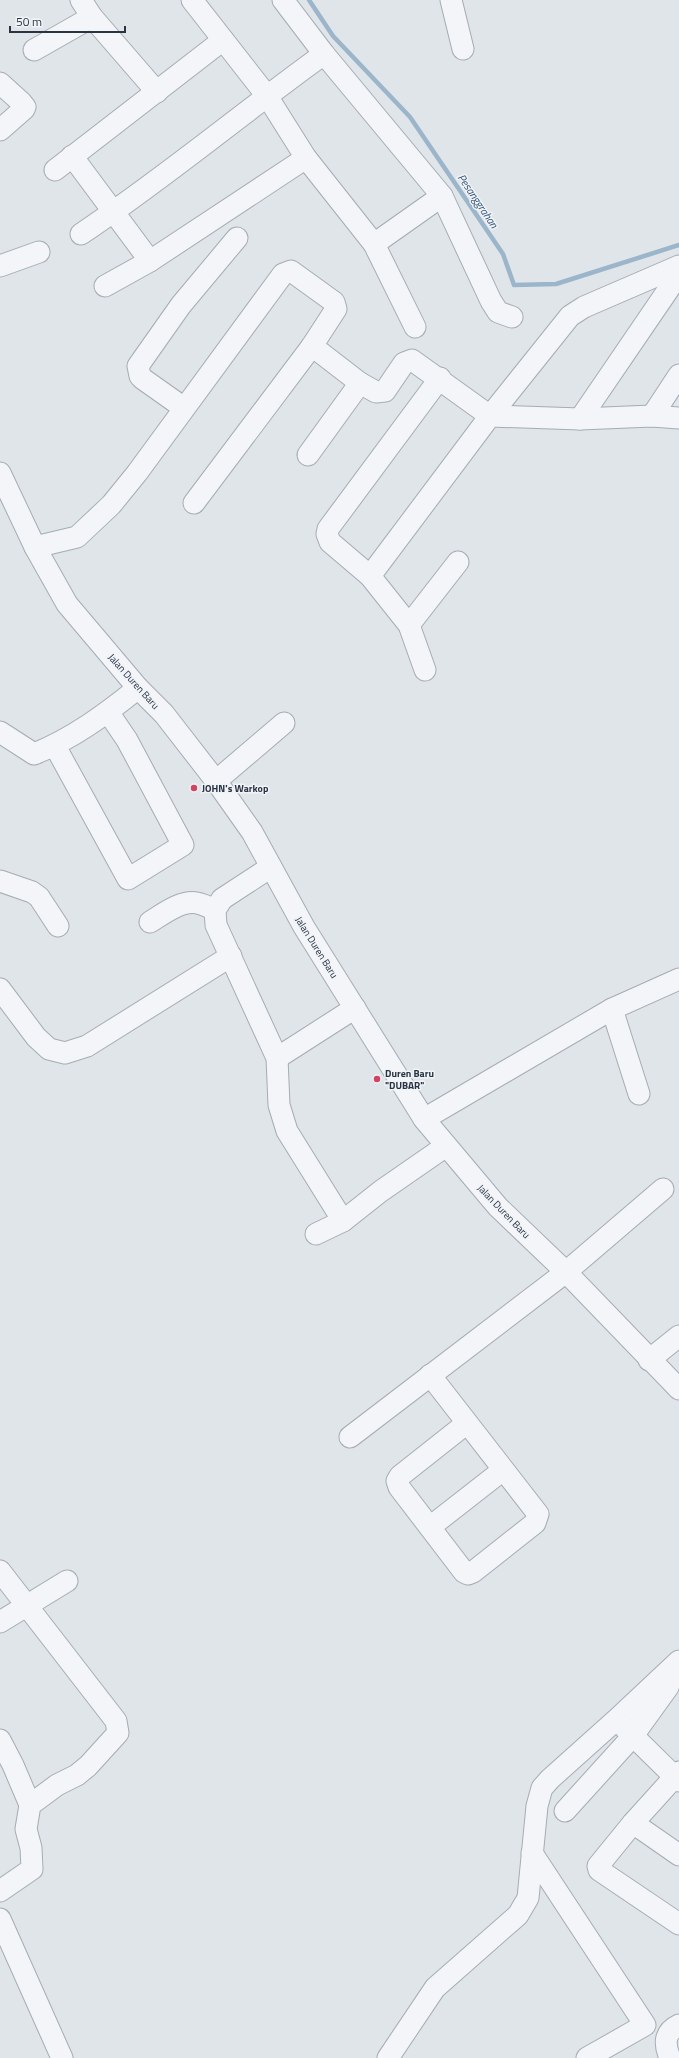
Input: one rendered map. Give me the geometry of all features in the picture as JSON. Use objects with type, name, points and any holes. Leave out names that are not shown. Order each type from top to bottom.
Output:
[{"type":"street","points":[[81,0],[92,17],[157,92]]},
{"type":"street","points":[[192,0],[267,96],[306,158],[374,244],[415,327]]},
{"type":"street","points":[[283,0],[324,54],[442,196],[491,300],[498,312],[512,317]]},
{"type":"street","points":[[451,0],[463,48]]},
{"type":"street","points":[[34,50],[92,17]]},
{"type":"street","points":[[55,170],[223,40]]},
{"type":"street","points":[[81,234],[114,212],[324,54]]},
{"type":"street","points":[[0,83],[23,103],[24,110],[2,129]]},
{"type":"street","points":[[72,156],[150,261]]},
{"type":"street","points":[[105,286],[150,261],[306,158]]},
{"type":"street","points":[[374,244],[442,196]]},
{"type":"street","points":[[184,408],[143,379],[140,376],[138,366],[182,305],[237,238]]},
{"type":"street","points":[[0,266],[39,252]]},
{"type":"street","points":[[370,576],[490,416],[570,316],[584,307],[679,266]]},
{"type":"street","points":[[35,547],[77,537],[97,519],[137,473],[283,274],[287,271],[291,271],[334,302],[336,309],[312,346],[194,503]]},
{"type":"street","points":[[580,419],[679,274]]},
{"type":"street","points":[[312,346],[360,383],[376,392],[382,392],[388,388],[404,363],[409,360],[416,361],[490,416],[580,419],[652,416],[679,418]]},
{"type":"street","points":[[652,416],[679,375]]},
{"type":"street","points":[[425,670],[409,625],[370,576],[330,542],[327,534],[328,529],[440,378]]},
{"type":"street","points":[[308,455],[360,383]]},
{"type":"street","name":"Jalan Duren Baru","points":[[0,473],[35,547],[67,604],[138,688],[164,714],[216,781],[252,832],[304,927],[424,1119],[498,1207],[566,1272],[649,1360],[679,1389]]},
{"type":"street","points":[[409,625],[458,562]]},
{"type":"street","points":[[0,732],[34,754],[55,746],[108,712],[138,688]]},
{"type":"street","points":[[55,746],[128,879],[183,845],[127,740],[108,712]]},
{"type":"street","points":[[216,781],[284,723]]},
{"type":"street","points":[[271,867],[229,893],[217,904],[215,910],[216,925],[277,1058],[279,1105],[287,1132],[342,1221]]},
{"type":"street","points":[[0,881],[32,892],[39,897],[58,926]]},
{"type":"street","points":[[150,922],[176,907],[186,904],[196,903],[215,910]]},
{"type":"street","points":[[0,989],[36,1037],[49,1049],[65,1053],[87,1046],[231,956]]},
{"type":"street","points":[[424,1119],[612,1009],[679,979]]},
{"type":"street","points":[[277,1058],[355,1008]]},
{"type":"street","points":[[612,1009],[639,1094]]},
{"type":"street","points":[[316,1234],[342,1221],[381,1191],[446,1146]]},
{"type":"street","points":[[350,1437],[566,1272],[663,1188]]},
{"type":"street","points":[[649,1360],[679,1336]]},
{"type":"street","points":[[430,1375],[538,1514],[538,1519],[474,1572],[468,1574],[464,1572],[399,1487],[397,1481],[400,1476],[467,1423]]},
{"type":"street","points":[[430,1527],[503,1470]]},
{"type":"street","points":[[0,1571],[28,1605],[116,1721],[118,1727],[118,1733],[113,1740],[88,1766],[76,1775],[57,1785],[30,1805]]},
{"type":"street","points":[[0,1622],[67,1580]]},
{"type":"street","points":[[388,2058],[435,1988],[518,1915],[525,1907],[528,1898],[537,1806],[542,1788],[679,1661]]},
{"type":"street","points":[[566,1811],[632,1737],[668,1687],[679,1661]]},
{"type":"street","points":[[617,1719],[632,1737],[677,1777],[633,1823],[598,1864],[598,1868],[679,1924]]},
{"type":"street","points":[[0,1740],[14,1765],[30,1805],[26,1829],[31,1848],[32,1869],[0,1891]]},
{"type":"street","points":[[633,1823],[679,1855]]},
{"type":"street","points":[[532,1853],[645,2025],[588,2058]]},
{"type":"street","points":[[0,1919],[62,2058]]},
{"type":"street","points":[[670,2058],[665,2042],[667,2034],[679,2025]]},
{"type":"waterway","name":"Pesanggrahan","points":[[309,0],[333,36],[410,117],[503,254],[514,285],[556,284],[679,245]]},
{"type":"place","name":"JOHN's Warkop","points":[[194,788]]},
{"type":"place","name":"Duren Baru \"DUBAR\"","points":[[377,1079]]}]
